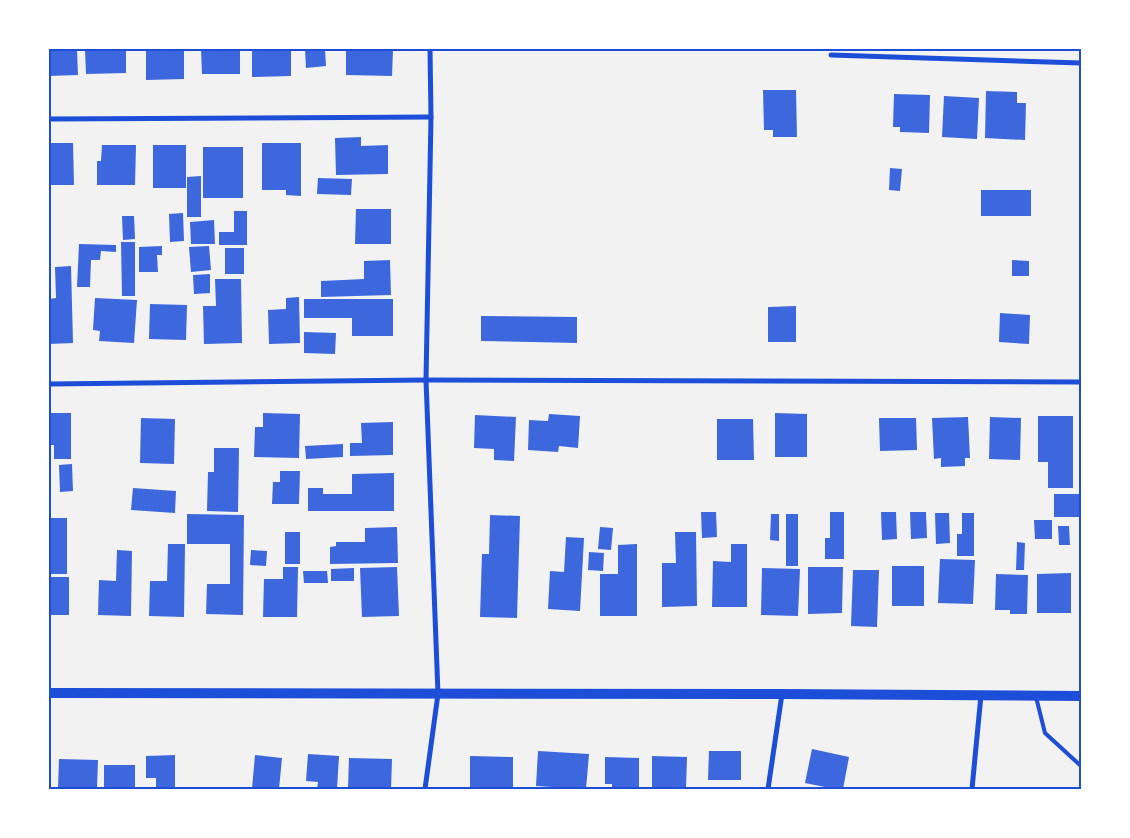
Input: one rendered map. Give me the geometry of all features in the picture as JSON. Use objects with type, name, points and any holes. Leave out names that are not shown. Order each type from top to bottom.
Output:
[{"type":"main road","points":[[49,693],[1081,696]]},
{"type":"street","points":[[425,789],[438,694],[426,380],[431,117],[430,49]]},
{"type":"street","points":[[831,55],[1081,63]]},
{"type":"street","points":[[49,119],[431,117]]},
{"type":"street","points":[[49,384],[426,380],[1081,382]]},
{"type":"street","points":[[768,789],[782,694]]},
{"type":"street","points":[[972,789],[981,695]]},
{"type":"lane","points":[[1036,696],[1045,733],[1081,766]]},
{"type":"building","points":[[49,49],[77,49],[78,75],[49,76]]},
{"type":"building","points":[[85,49],[126,49],[126,73],[86,74]]},
{"type":"building","points":[[146,49],[184,49],[184,79],[146,80]]},
{"type":"building","points":[[201,49],[240,49],[240,74],[202,74]]},
{"type":"building","points":[[252,49],[291,49],[291,76],[252,77]]},
{"type":"building","points":[[305,49],[325,49],[326,66],[306,68]]},
{"type":"building","points":[[346,49],[393,49],[392,76],[346,75]]},
{"type":"building","points":[[763,90],[796,90],[797,137],[773,137],[773,130],[764,130]]},
{"type":"building","points":[[986,91],[1017,92],[1017,103],[1026,103],[1025,140],[985,138]]},
{"type":"building","points":[[894,94],[930,95],[929,133],[900,132],[900,127],[893,127]]},
{"type":"building","points":[[944,96],[979,98],[977,139],[942,137]]},
{"type":"building","points":[[361,137],[361,146],[388,145],[388,174],[336,175],[335,138]]},
{"type":"building","points":[[49,143],[73,143],[74,185],[49,185]]},
{"type":"building","points":[[262,143],[301,143],[301,196],[286,195],[286,190],[262,190]]},
{"type":"building","points":[[102,145],[136,145],[135,185],[97,185],[97,161],[101,161]]},
{"type":"building","points":[[153,145],[186,145],[186,188],[153,188]]},
{"type":"building","points":[[203,147],[243,147],[243,198],[203,198]]},
{"type":"building","points":[[890,168],[902,169],[900,191],[889,190]]},
{"type":"building","points":[[201,176],[201,217],[187,217],[187,177]]},
{"type":"building","points":[[318,178],[352,179],[351,195],[317,194]]},
{"type":"building","points":[[981,190],[1031,190],[1031,216],[981,216]]},
{"type":"building","points":[[356,209],[391,209],[391,244],[355,244]]},
{"type":"building","points":[[234,211],[247,211],[247,245],[219,245],[219,232],[234,232]]},
{"type":"building","points":[[183,213],[184,241],[170,242],[169,214]]},
{"type":"building","points":[[122,216],[134,216],[135,239],[123,240]]},
{"type":"building","points":[[214,220],[215,244],[191,244],[190,222]]},
{"type":"building","points":[[121,242],[135,242],[135,296],[122,296]]},
{"type":"building","points":[[79,244],[116,245],[116,252],[101,251],[100,260],[91,260],[90,287],[77,287]]},
{"type":"building","points":[[162,246],[162,255],[157,255],[158,272],[139,272],[139,247]]},
{"type":"building","points":[[209,246],[211,270],[191,272],[189,247]]},
{"type":"building","points":[[225,248],[244,248],[244,274],[225,274]]},
{"type":"building","points":[[390,260],[391,295],[321,297],[321,281],[364,279],[364,261]]},
{"type":"building","points":[[1012,260],[1029,261],[1029,276],[1012,276]]},
{"type":"building","points":[[71,266],[73,343],[49,344],[49,299],[56,298],[55,267]]},
{"type":"building","points":[[210,274],[210,293],[194,294],[193,275]]},
{"type":"building","points":[[215,279],[241,279],[242,343],[204,344],[203,306],[216,306]]},
{"type":"building","points":[[299,297],[300,343],[269,344],[268,310],[286,309],[286,298]]},
{"type":"building","points":[[95,298],[137,300],[134,343],[99,341],[100,331],[93,330]]},
{"type":"building","points":[[304,299],[393,299],[393,336],[352,336],[352,318],[304,318]]},
{"type":"building","points":[[150,304],[187,305],[186,340],[149,339]]},
{"type":"building","points":[[796,306],[796,342],[768,342],[768,307]]},
{"type":"building","points":[[1000,313],[1030,315],[1029,344],[999,342]]},
{"type":"building","points":[[481,316],[577,317],[577,343],[481,341]]},
{"type":"building","points":[[304,332],[336,333],[335,354],[304,353]]},
{"type":"building","points":[[49,413],[71,413],[71,459],[54,459],[54,445],[49,445]]},
{"type":"building","points":[[263,413],[300,414],[299,458],[254,457],[255,427],[263,427]]},
{"type":"building","points":[[775,413],[807,414],[807,457],[775,457]]},
{"type":"building","points":[[549,414],[580,416],[578,448],[559,446],[558,452],[528,450],[529,420],[548,421]]},
{"type":"building","points":[[475,415],[516,417],[514,461],[494,460],[494,449],[474,448]]},
{"type":"building","points":[[1038,416],[1073,416],[1073,488],[1048,488],[1048,462],[1038,462]]},
{"type":"building","points":[[968,417],[970,458],[965,458],[965,466],[941,467],[941,458],[934,459],[932,418]]},
{"type":"building","points":[[990,417],[1021,418],[1020,460],[989,459]]},
{"type":"building","points":[[141,418],[175,419],[174,464],[140,463]]},
{"type":"building","points":[[879,418],[916,418],[917,450],[880,451]]},
{"type":"building","points":[[717,419],[753,419],[754,460],[717,460]]},
{"type":"building","points":[[393,422],[393,455],[350,456],[350,443],[362,443],[361,423]]},
{"type":"building","points":[[343,444],[343,457],[306,459],[305,446]]},
{"type":"building","points":[[214,448],[239,448],[238,512],[207,511],[208,472],[214,472]]},
{"type":"building","points":[[72,464],[73,491],[60,492],[59,465]]},
{"type":"building","points":[[280,471],[300,471],[299,504],[272,504],[273,482],[280,482]]},
{"type":"building","points":[[394,473],[394,511],[308,511],[308,488],[323,488],[323,494],[352,494],[352,474]]},
{"type":"building","points":[[133,488],[176,491],[175,513],[131,510]]},
{"type":"building","points":[[1054,494],[1079,494],[1079,517],[1054,517]]},
{"type":"building","points":[[701,512],[716,512],[717,537],[702,538]]},
{"type":"building","points":[[830,512],[844,512],[844,559],[825,559],[825,538],[830,538]]},
{"type":"building","points":[[881,512],[896,512],[897,539],[882,540]]},
{"type":"building","points":[[910,512],[926,512],[927,538],[911,539]]},
{"type":"building","points":[[935,513],[949,513],[950,543],[936,544]]},
{"type":"building","points":[[962,513],[974,513],[974,556],[957,556],[957,534],[962,534]]},
{"type":"building","points":[[187,514],[244,515],[243,615],[206,614],[207,584],[230,584],[230,544],[187,544]]},
{"type":"building","points":[[771,514],[779,514],[779,541],[770,540]]},
{"type":"building","points":[[786,514],[798,514],[798,566],[786,566]]},
{"type":"building","points":[[490,515],[520,516],[517,618],[480,617],[482,554],[489,554]]},
{"type":"building","points":[[49,518],[67,518],[67,574],[49,574]]},
{"type":"building","points":[[1034,520],[1052,520],[1052,539],[1035,539]]},
{"type":"building","points":[[1058,526],[1069,526],[1070,545],[1059,545]]},
{"type":"building","points":[[397,527],[398,563],[330,564],[330,547],[336,546],[336,542],[365,542],[365,528]]},
{"type":"building","points":[[600,527],[613,528],[611,550],[598,549]]},
{"type":"building","points":[[285,532],[300,532],[300,564],[285,564]]},
{"type":"building","points":[[675,532],[696,532],[697,606],[662,607],[662,563],[676,563]]},
{"type":"building","points":[[566,537],[584,538],[580,611],[548,609],[550,571],[564,572]]},
{"type":"building","points":[[1017,542],[1025,543],[1024,570],[1016,570]]},
{"type":"building","points":[[168,544],[185,544],[184,617],[149,616],[150,581],[167,581]]},
{"type":"building","points":[[637,544],[637,616],[600,616],[600,574],[618,574],[618,545]]},
{"type":"building","points":[[731,544],[747,544],[747,607],[712,607],[713,561],[731,562]]},
{"type":"building","points":[[117,550],[132,551],[131,616],[98,615],[99,580],[116,581]]},
{"type":"building","points":[[251,550],[267,551],[266,566],[250,565]]},
{"type":"building","points":[[589,552],[604,553],[603,571],[588,570]]},
{"type":"building","points":[[940,559],[975,560],[973,604],[938,603]]},
{"type":"building","points":[[892,566],[924,566],[924,606],[892,606]]},
{"type":"building","points":[[283,567],[298,567],[297,617],[263,617],[264,579],[283,579]]},
{"type":"building","points":[[397,567],[399,616],[362,617],[360,568]]},
{"type":"building","points":[[808,567],[843,567],[842,613],[808,614]]},
{"type":"building","points":[[354,568],[354,581],[331,581],[331,569]]},
{"type":"building","points":[[762,568],[800,569],[798,616],[761,615]]},
{"type":"building","points":[[853,570],[879,570],[877,627],[851,626]]},
{"type":"building","points":[[303,571],[327,571],[328,583],[304,583]]},
{"type":"building","points":[[1071,573],[1071,613],[1037,613],[1037,574]]},
{"type":"building","points":[[996,574],[1028,575],[1027,614],[1010,614],[1010,610],[995,610]]},
{"type":"building","points":[[49,577],[69,577],[69,615],[49,615]]},
{"type":"building","points":[[812,749],[849,757],[843,789],[805,783]]},
{"type":"building","points":[[538,751],[589,754],[586,789],[536,786]]},
{"type":"building","points":[[709,751],[741,751],[741,780],[708,780]]},
{"type":"building","points":[[308,754],[339,756],[337,789],[317,789],[318,782],[306,781]]},
{"type":"building","points":[[175,755],[175,789],[156,789],[156,778],[146,778],[146,756]]},
{"type":"building","points":[[255,755],[282,758],[279,789],[252,789]]},
{"type":"building","points":[[470,756],[513,757],[513,789],[470,789]]},
{"type":"building","points":[[652,756],[687,757],[686,789],[652,789]]},
{"type":"building","points":[[605,757],[639,758],[639,789],[612,789],[612,784],[605,784]]},
{"type":"building","points":[[349,758],[392,759],[391,789],[348,789]]},
{"type":"building","points":[[59,759],[98,760],[97,789],[58,789]]},
{"type":"building","points":[[104,765],[135,765],[135,789],[104,789]]}]
